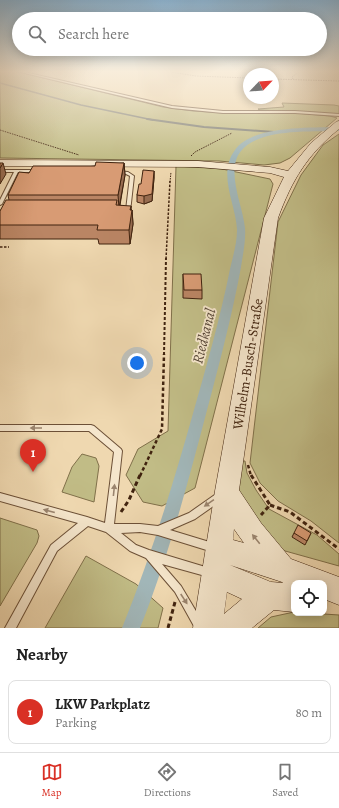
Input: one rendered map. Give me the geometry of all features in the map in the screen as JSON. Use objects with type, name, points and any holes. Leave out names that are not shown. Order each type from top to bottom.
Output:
[{"type":"main road","name":"Wilhelm-Busch-Straße","points":[[208,628],[227,491],[271,218],[288,177],[298,162],[335,127]]},
{"type":"main road","points":[[270,170],[298,162]]},
{"type":"main road","points":[[0,163],[172,164],[221,166],[270,170],[288,177]]},
{"type":"main road","points":[[244,168],[288,177]]},
{"type":"main road","points":[[227,491],[238,514],[248,530],[282,568]]},
{"type":"main road","points":[[217,561],[282,568],[312,580]]},
{"type":"main road","points":[[217,561],[283,597]]},
{"type":"main road","points":[[327,586],[339,591]]},
{"type":"main road","points":[[231,628],[253,608],[283,597]]},
{"type":"main road","points":[[327,599],[339,599]]},
{"type":"lane","points":[[143,100],[172,107],[223,112],[295,112],[339,115]]},
{"type":"lane","points":[[0,171],[41,171]]},
{"type":"lane","points":[[0,204],[17,171]]},
{"type":"lane","points":[[109,172],[128,173],[132,176],[128,210],[120,210]]},
{"type":"lane","points":[[0,428],[91,428],[118,451],[110,529]]},
{"type":"lane","points":[[158,531],[192,516],[227,491]]},
{"type":"lane","points":[[0,497],[110,529],[140,528],[173,534],[217,561]]},
{"type":"lane","points":[[10,628],[54,548],[86,521]]},
{"type":"lane","points":[[110,529],[133,548],[148,555],[166,559],[217,561]]},
{"type":"lane","points":[[148,555],[178,590],[201,628]]},
{"type":"path","points":[[0,130],[85,156],[88,158],[87,163]]},
{"type":"path","points":[[190,156],[232,133]]},
{"type":"path","points":[[110,529],[130,500],[162,429],[166,257],[172,164]]},
{"type":"path","points":[[0,247],[9,247]]},
{"type":"path","points":[[247,458],[249,472],[258,489],[270,505],[290,512],[339,549]]},
{"type":"path","points":[[248,530],[270,505]]},
{"type":"shaded area","points":[[0,100],[135,100],[163,107],[193,111],[225,113],[296,113],[337,118],[290,158],[280,163],[264,165],[219,161],[0,158]]},
{"type":"shaded area","points":[[282,103],[334,105],[339,106],[339,114],[258,109],[284,107]]},
{"type":"shaded area","points":[[339,134],[339,543],[311,521],[278,501],[260,483],[250,463],[278,222],[301,175],[323,145]]},
{"type":"shaded area","points":[[176,166],[222,169],[270,179],[273,184],[195,488],[162,506],[143,502],[126,475],[138,449],[168,431]]},
{"type":"shaded area","points":[[82,454],[96,458],[99,466],[94,502],[62,492],[72,467]]},
{"type":"shaded area","points":[[242,461],[245,461],[247,473],[269,509],[317,535],[339,554],[339,566],[278,549],[238,492]]},
{"type":"shaded area","points":[[0,518],[37,530],[39,536],[37,543],[0,606]]},
{"type":"shaded area","points":[[86,556],[136,584],[163,608],[158,628],[45,628]]},
{"type":"shaded area","points":[[291,613],[291,616],[339,615],[339,628],[258,628],[271,617]]},
{"type":"building","points":[[96,162],[124,163],[118,195],[8,195],[19,172],[29,173],[33,166],[95,166]]},
{"type":"building","points":[[143,170],[154,171],[152,194],[144,196],[137,195],[139,184],[141,184]]},
{"type":"building","points":[[6,200],[117,200],[116,205],[131,206],[130,210],[132,210],[129,230],[97,230],[98,225],[0,225],[0,211]]},
{"type":"building","points":[[183,274],[201,274],[202,290],[184,290]]},
{"type":"building","points":[[298,525],[311,533],[307,541],[294,533]]},
{"type":"waterway","points":[[64,100],[151,120]]},
{"type":"waterway","points":[[151,120],[204,127],[274,132]]},
{"type":"waterway","name":"Riedkanal","points":[[131,628],[151,576],[177,496],[228,303],[241,234],[240,220],[231,177],[233,158],[238,150],[258,137],[300,130],[339,129]]},
{"type":"place","name":"LKW Parkplatz","points":[[33,472]]}]
